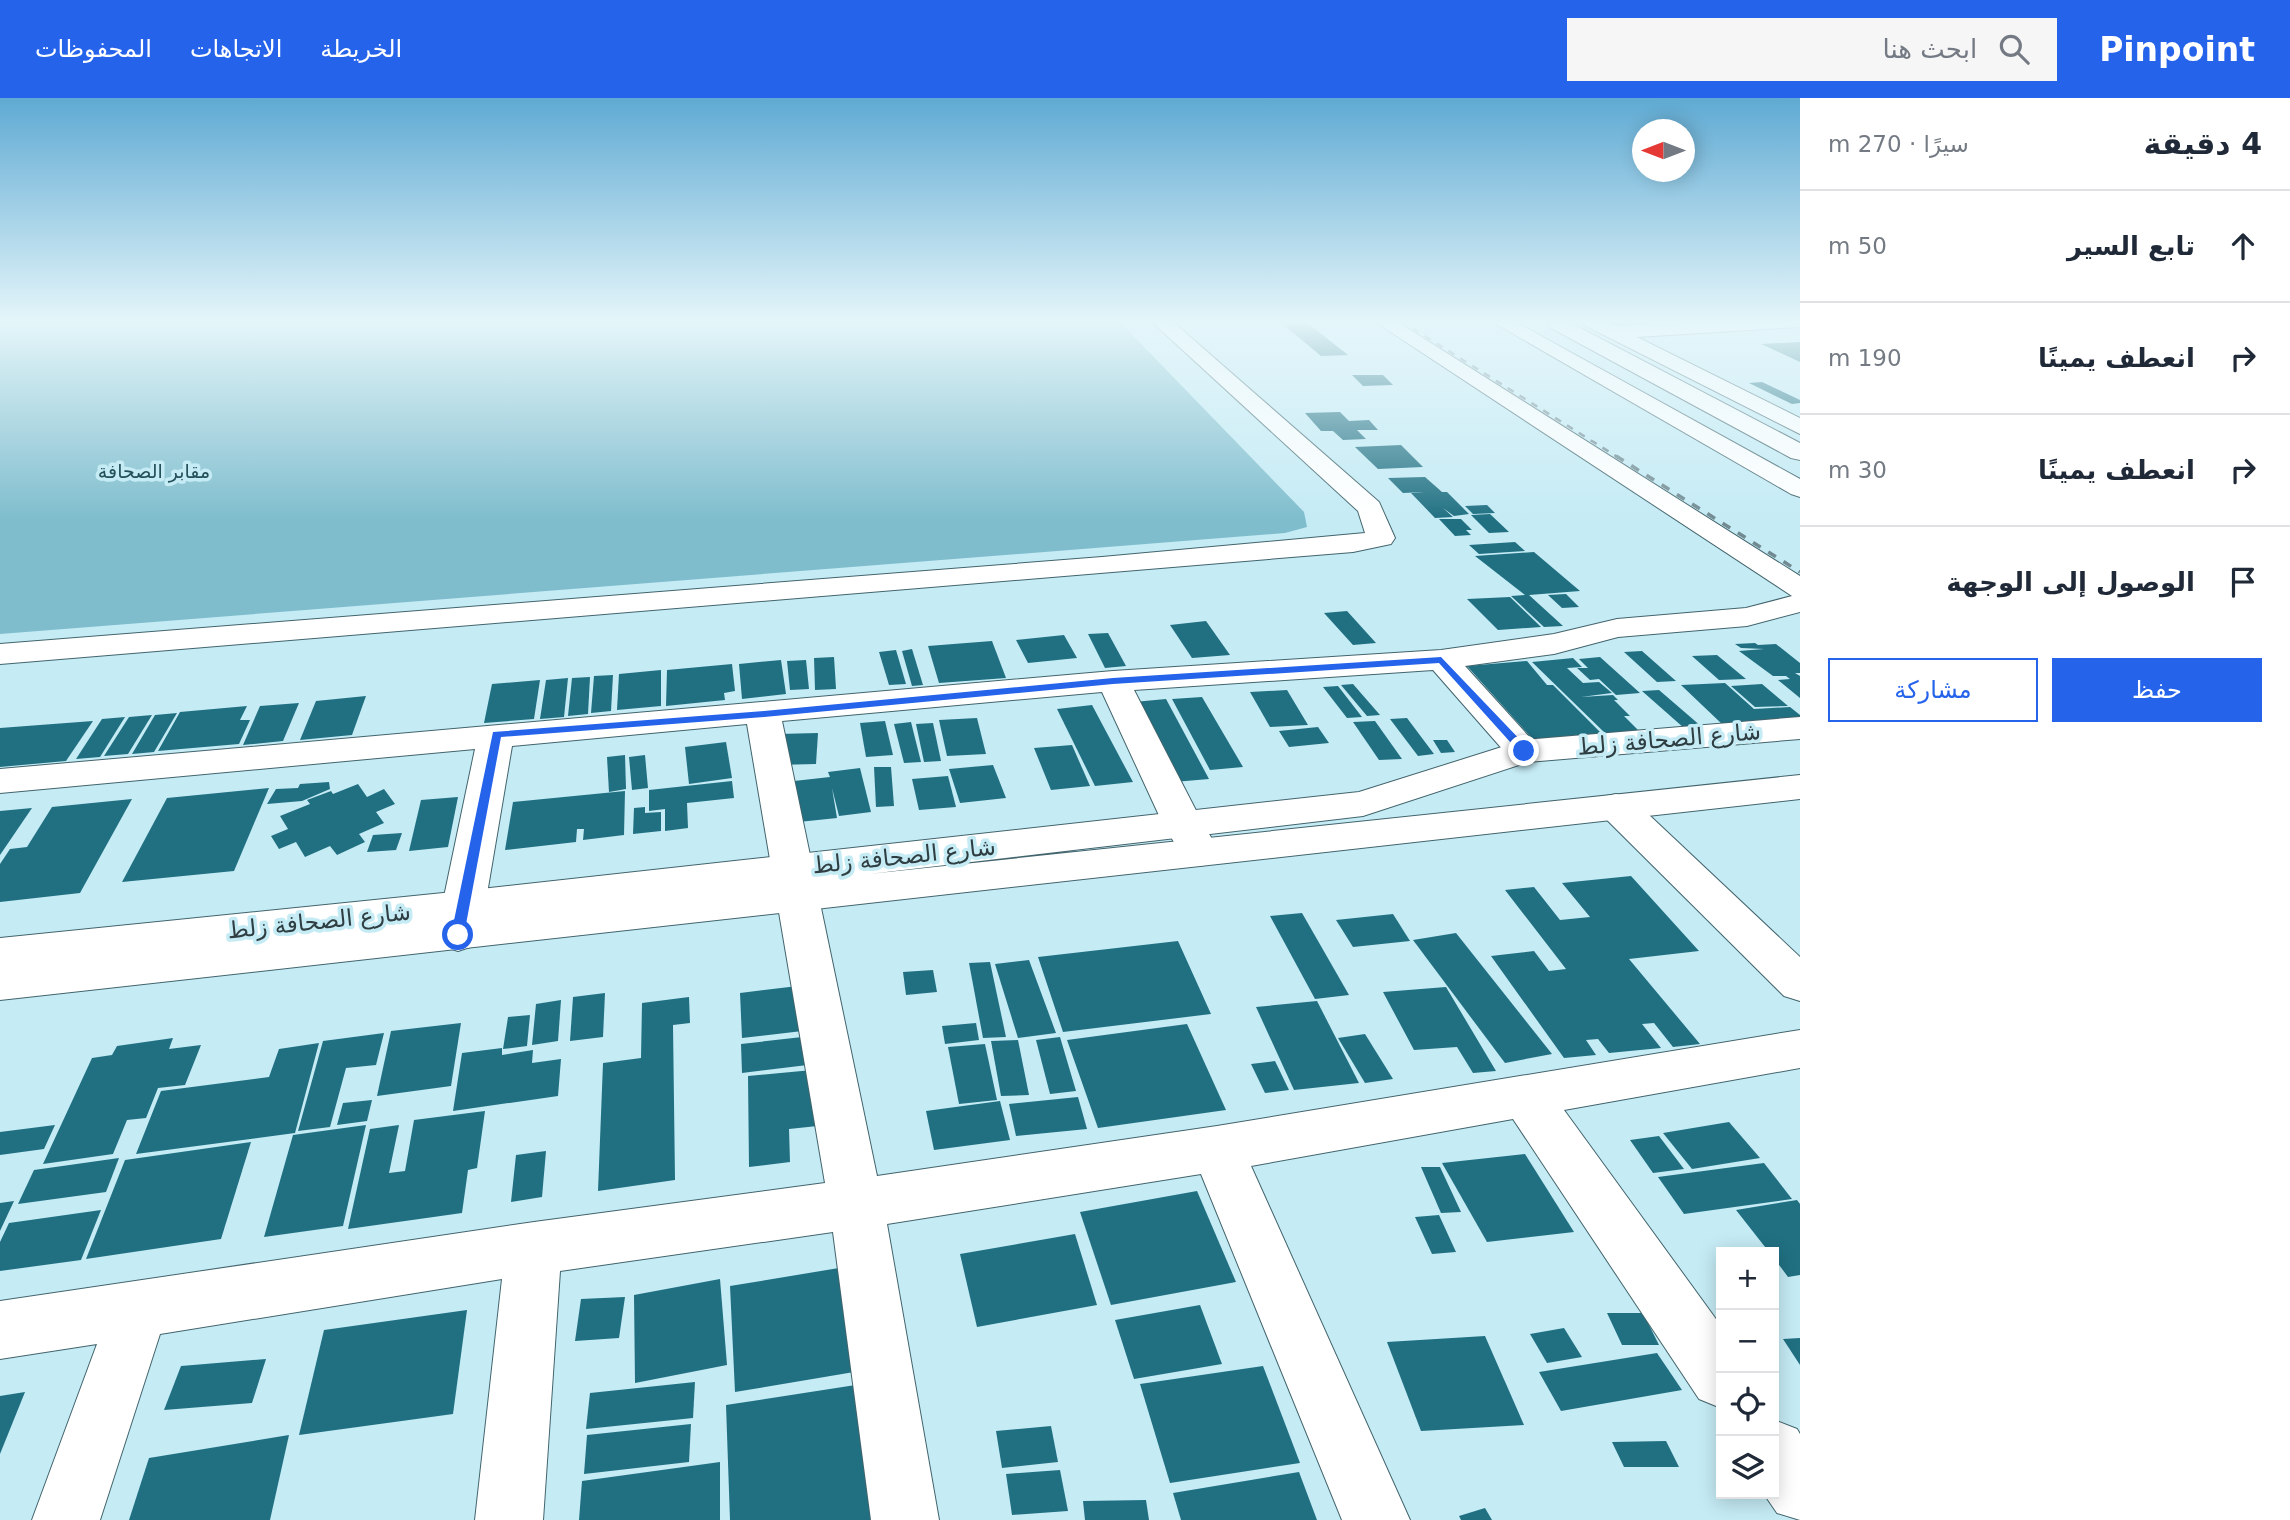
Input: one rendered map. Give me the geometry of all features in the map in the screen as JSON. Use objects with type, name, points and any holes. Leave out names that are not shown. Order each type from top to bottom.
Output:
[{"type":"main road","points":[[0,654],[1102,566],[1353,544],[1381,538],[1370,509],[1234,387]]},
{"type":"main road","points":[[1487,387],[1800,589]]},
{"type":"main road","points":[[1618,387],[1800,489]]},
{"type":"main road","points":[[1677,387],[1800,453]]},
{"type":"main road","points":[[1722,387],[1800,427]]},
{"type":"main road","points":[[0,781],[496,734],[764,714],[1113,681],[1441,660],[1554,644],[1617,628],[1747,617],[1800,603]]},
{"type":"main road","points":[[1441,660],[1524,751]]},
{"type":"main road","points":[[1113,681],[1191,838]]},
{"type":"main road","points":[[764,714],[856,1204],[905,1520]]},
{"type":"main road","name":"شارع الصحافة زلط","points":[[1191,838],[1363,804],[1524,751],[1800,728]]},
{"type":"main road","points":[[460,920],[496,734]]},
{"type":"main road","name":"شارع الصحافة زلط","points":[[0,983],[460,920],[1191,838],[1616,806],[1800,786]]},
{"type":"main road","points":[[1616,806],[1800,984]]},
{"type":"main road","name":"شارع الصحافة زلط","points":[[0,954],[460,920]]},
{"type":"main road","points":[[0,1330],[534,1248],[856,1204],[1217,1149],[1527,1098],[1800,1049]]},
{"type":"main road","points":[[1527,1098],[1718,1373]]},
{"type":"main road","points":[[1217,1149],[1376,1520]]},
{"type":"main road","points":[[509,1520],[534,1248]]},
{"type":"main road","points":[[66,1520],[139,1308]]},
{"type":"main road","points":[[1779,1459],[1800,1490]]},
{"type":"green space","name":"مقابر الصحافة","points":[[0,387],[1183,387],[1304,512],[1307,527],[1285,533],[0,634]]},
{"type":"building","points":[[1758,387],[1773,387],[1800,400],[1800,403],[1792,404]]},
{"type":"building","points":[[1340,412],[1349,421],[1369,420],[1378,430],[1357,430],[1366,439],[1343,440],[1333,431],[1321,431],[1305,413]]},
{"type":"building","points":[[1401,445],[1423,467],[1378,469],[1355,447]]},
{"type":"building","points":[[1425,477],[1442,492],[1447,492],[1469,514],[1454,516],[1443,508],[1453,517],[1435,518],[1411,493],[1424,492],[1403,493],[1388,478]]},
{"type":"building","points":[[1487,505],[1495,513],[1473,514],[1465,506]]},
{"type":"building","points":[[1490,514],[1509,532],[1489,533],[1471,515]]},
{"type":"building","points":[[1439,519],[1461,519],[1472,530],[1466,530],[1471,535],[1455,536]]},
{"type":"building","points":[[1515,542],[1525,551],[1479,554],[1469,545]]},
{"type":"building","points":[[1534,552],[1580,591],[1529,595],[1563,626],[1544,627],[1511,596],[1525,595],[1475,556]]},
{"type":"building","points":[[1566,594],[1579,607],[1562,608],[1548,595]]},
{"type":"building","points":[[1510,597],[1541,627],[1498,630],[1467,599]]},
{"type":"building","points":[[1347,611],[1376,643],[1353,645],[1324,613]]},
{"type":"building","points":[[1206,621],[1230,655],[1192,658],[1170,625]]},
{"type":"building","points":[[1108,633],[1126,666],[1105,668],[1088,634]]},
{"type":"building","points":[[1064,635],[1077,658],[1028,663],[1016,640]]},
{"type":"building","points":[[992,641],[1006,678],[939,683],[928,646]]},
{"type":"building","points":[[1735,644],[1776,644],[1800,663],[1800,673],[1795,673],[1800,676],[1800,698],[1778,680],[1790,679],[1786,676],[1773,676],[1739,651],[1764,649],[1741,648]]},
{"type":"building","points":[[912,649],[923,685],[912,686],[902,651]]},
{"type":"building","points":[[896,650],[906,684],[889,685],[879,652]]},
{"type":"building","points":[[1642,651],[1676,681],[1657,682],[1624,652]]},
{"type":"building","points":[[1717,655],[1746,679],[1719,680],[1692,656]]},
{"type":"building","points":[[834,657],[836,689],[815,690],[814,658]]},
{"type":"building","points":[[1600,657],[1640,693],[1616,695],[1599,679],[1590,680],[1577,668],[1588,668],[1579,659]]},
{"type":"building","points":[[1573,658],[1582,667],[1567,668],[1583,683],[1599,682],[1612,693],[1581,697],[1613,695],[1618,700],[1614,700],[1630,716],[1624,716],[1642,734],[1608,736],[1532,662]]},
{"type":"building","points":[[781,660],[786,694],[742,699],[739,664]]},
{"type":"building","points":[[806,660],[809,689],[790,690],[787,661]]},
{"type":"building","points":[[1527,661],[1547,685],[1553,685],[1606,738],[1536,743],[1467,666]]},
{"type":"building","points":[[732,664],[735,691],[724,693],[725,700],[666,706],[667,670]]},
{"type":"building","points":[[661,670],[661,706],[617,710],[619,674]]},
{"type":"building","points":[[613,675],[611,711],[591,713],[594,676]]},
{"type":"building","points":[[590,677],[588,714],[568,716],[572,678]]},
{"type":"building","points":[[568,678],[564,717],[540,719],[546,680]]},
{"type":"building","points":[[540,680],[534,719],[484,723],[492,684]]},
{"type":"building","points":[[1725,683],[1754,709],[1790,707],[1800,715],[1800,721],[1723,725],[1681,685]]},
{"type":"building","points":[[1353,684],[1380,715],[1367,716],[1341,685]]},
{"type":"building","points":[[1762,684],[1788,706],[1755,707],[1731,686]]},
{"type":"building","points":[[1338,686],[1362,717],[1347,718],[1323,687]]},
{"type":"building","points":[[1287,690],[1308,725],[1270,727],[1250,692]]},
{"type":"building","points":[[1659,690],[1702,727],[1684,728],[1642,691]]},
{"type":"building","points":[[366,696],[352,735],[300,740],[316,701]]},
{"type":"building","points":[[1202,697],[1243,767],[1210,770],[1172,699]]},
{"type":"building","points":[[1166,699],[1209,779],[1174,782],[1134,702]]},
{"type":"building","points":[[299,703],[283,741],[243,745],[260,706]]},
{"type":"building","points":[[1092,705],[1133,782],[1095,786],[1057,709]]},
{"type":"building","points":[[247,706],[240,720],[250,720],[239,744],[158,751],[180,712]]},
{"type":"building","points":[[177,713],[154,752],[132,754],[155,715]]},
{"type":"building","points":[[152,715],[128,754],[104,756],[129,717]]},
{"type":"building","points":[[125,717],[100,757],[76,759],[102,719]]},
{"type":"building","points":[[977,718],[986,754],[947,756],[939,720]]},
{"type":"building","points":[[1407,718],[1434,754],[1418,756],[1390,719]]},
{"type":"building","points":[[93,721],[66,761],[0,767],[0,728]]},
{"type":"building","points":[[885,721],[893,755],[866,757],[860,723]]},
{"type":"building","points":[[1375,721],[1402,759],[1379,760],[1353,722]]},
{"type":"building","points":[[911,722],[921,762],[904,763],[894,724]]},
{"type":"building","points":[[933,723],[941,761],[924,762],[916,724]]},
{"type":"building","points":[[1318,727],[1329,743],[1289,747],[1279,731]]},
{"type":"building","points":[[818,733],[816,764],[775,765],[778,734]]},
{"type":"building","points":[[1433,740],[1447,740],[1455,752],[1441,753]]},
{"type":"building","points":[[726,742],[732,778],[689,784],[685,747]]},
{"type":"building","points":[[1072,745],[1090,786],[1051,790],[1034,748]]},
{"type":"building","points":[[625,755],[626,789],[609,792],[607,757]]},
{"type":"building","points":[[645,755],[648,788],[632,790],[629,757]]},
{"type":"building","points":[[993,765],[1006,798],[960,803],[949,769]]},
{"type":"building","points":[[874,767],[891,767],[894,806],[876,807]]},
{"type":"building","points":[[860,768],[871,812],[839,816],[832,788],[837,818],[789,823],[785,782],[830,777],[828,772]]},
{"type":"building","points":[[948,776],[956,807],[919,810],[912,779]]},
{"type":"building","points":[[732,781],[734,798],[687,803],[688,828],[665,831],[665,809],[649,811],[649,790]]},
{"type":"building","points":[[329,782],[330,789],[302,801],[267,804],[276,789]]},
{"type":"building","points":[[358,784],[367,797],[384,789],[395,804],[376,812],[384,823],[359,834],[365,842],[337,855],[330,846],[305,857],[296,842],[279,849],[271,836],[288,829],[280,816],[310,804],[307,800]]},
{"type":"building","points":[[269,788],[234,871],[122,882],[167,798]]},
{"type":"building","points":[[625,791],[624,835],[583,840],[584,829],[577,829],[576,842],[505,850],[513,802]]},
{"type":"building","points":[[458,797],[448,847],[409,851],[421,800]]},
{"type":"building","points":[[132,799],[80,893],[0,902],[0,864],[10,849],[27,847],[52,807]]},
{"type":"building","points":[[645,807],[645,813],[661,812],[661,831],[633,834],[634,808]]},
{"type":"building","points":[[32,808],[0,855],[0,811]]},
{"type":"building","points":[[402,833],[396,850],[367,852],[373,835]]},
{"type":"building","points":[[1631,876],[1699,951],[1629,959],[1700,1044],[1673,1047],[1654,1023],[1642,1024],[1661,1048],[1609,1053],[1598,1039],[1586,1040],[1596,1055],[1564,1058],[1491,956],[1534,951],[1549,971],[1566,969],[1505,890],[1534,887],[1560,920],[1590,917],[1562,883]]},
{"type":"building","points":[[1302,913],[1349,995],[1315,999],[1270,916]]},
{"type":"building","points":[[1393,914],[1410,941],[1353,947],[1336,920]]},
{"type":"building","points":[[1456,933],[1552,1054],[1505,1063],[1413,940]]},
{"type":"building","points":[[1178,941],[1211,1014],[1063,1032],[1038,957]]},
{"type":"building","points":[[1029,960],[1056,1033],[1018,1038],[995,964]]},
{"type":"building","points":[[990,962],[1006,1037],[983,1038],[969,963]]},
{"type":"building","points":[[933,970],[937,992],[906,995],[903,972]]},
{"type":"building","points":[[806,985],[811,1030],[742,1038],[740,993]]},
{"type":"building","points":[[1446,987],[1496,1071],[1473,1073],[1457,1047],[1414,1050],[1383,992]]},
{"type":"building","points":[[605,993],[603,1037],[570,1041],[573,997]]},
{"type":"building","points":[[689,997],[690,1023],[673,1025],[675,1180],[598,1191],[603,1063],[641,1058],[642,1003]]},
{"type":"building","points":[[561,1000],[558,1041],[532,1045],[536,1004]]},
{"type":"building","points":[[1317,1001],[1359,1083],[1294,1090],[1256,1007]]},
{"type":"building","points":[[530,1015],[527,1046],[503,1049],[508,1017]]},
{"type":"building","points":[[461,1023],[451,1086],[377,1096],[391,1031]]},
{"type":"building","points":[[976,1023],[979,1040],[945,1044],[942,1026]]},
{"type":"building","points":[[1187,1024],[1226,1110],[1098,1128],[1067,1040]]},
{"type":"building","points":[[384,1033],[376,1065],[346,1068],[330,1127],[298,1131],[323,1041]]},
{"type":"building","points":[[1365,1034],[1393,1079],[1365,1083],[1338,1038]]},
{"type":"building","points":[[820,1035],[824,1063],[742,1073],[741,1044]]},
{"type":"building","points":[[1060,1037],[1076,1091],[1050,1094],[1036,1040]]},
{"type":"building","points":[[173,1038],[169,1049],[201,1045],[185,1085],[158,1088],[146,1118],[127,1120],[113,1154],[43,1164],[92,1058],[112,1055],[117,1046]]},
{"type":"building","points":[[1018,1040],[1029,1095],[1001,1096],[991,1041]]},
{"type":"building","points":[[319,1043],[295,1133],[136,1154],[161,1091],[269,1077],[279,1049]]},
{"type":"building","points":[[985,1044],[997,1100],[959,1104],[948,1047]]},
{"type":"building","points":[[502,1048],[502,1055],[533,1050],[532,1063],[561,1059],[558,1096],[453,1111],[462,1053]]},
{"type":"building","points":[[1275,1061],[1289,1090],[1265,1093],[1251,1064]]},
{"type":"building","points":[[823,1069],[827,1125],[789,1129],[790,1162],[749,1167],[748,1076]]},
{"type":"building","points":[[1078,1097],[1087,1129],[1016,1136],[1009,1104]]},
{"type":"building","points":[[372,1100],[367,1121],[337,1125],[343,1103]]},
{"type":"building","points":[[1000,1101],[1010,1140],[934,1150],[926,1111]]},
{"type":"building","points":[[485,1111],[477,1168],[468,1170],[462,1213],[348,1229],[370,1129],[399,1125],[389,1173],[405,1171],[414,1120]]},
{"type":"building","points":[[1729,1122],[1760,1158],[1692,1169],[1663,1133]]},
{"type":"building","points":[[55,1125],[44,1149],[0,1155],[0,1132]]},
{"type":"building","points":[[366,1125],[343,1226],[264,1237],[293,1135]]},
{"type":"building","points":[[1659,1136],[1684,1169],[1653,1173],[1630,1140]]},
{"type":"building","points":[[251,1142],[221,1239],[86,1259],[125,1160]]},
{"type":"building","points":[[546,1151],[542,1197],[511,1202],[516,1155]]},
{"type":"building","points":[[1525,1154],[1574,1232],[1487,1242],[1442,1163]]},
{"type":"building","points":[[119,1158],[106,1192],[18,1204],[34,1170]]},
{"type":"building","points":[[1764,1163],[1792,1199],[1684,1214],[1658,1177]]},
{"type":"building","points":[[1421,1167],[1440,1167],[1461,1212],[1441,1213]]},
{"type":"building","points":[[1197,1191],[1236,1282],[1111,1305],[1080,1212]]},
{"type":"building","points":[[1797,1200],[1800,1204],[1800,1275],[1788,1277],[1779,1265],[1779,1247],[1765,1247],[1736,1210]]},
{"type":"building","points":[[14,1201],[0,1231],[0,1203]]},
{"type":"building","points":[[101,1210],[81,1260],[0,1271],[0,1242],[9,1223]]},
{"type":"building","points":[[1439,1215],[1456,1252],[1432,1254],[1415,1217]]},
{"type":"building","points":[[1075,1234],[1097,1305],[977,1327],[960,1254]]},
{"type":"building","points":[[845,1267],[860,1371],[735,1392],[730,1286]]},
{"type":"building","points":[[720,1279],[727,1365],[635,1383],[634,1295]]},
{"type":"building","points":[[625,1297],[619,1338],[575,1341],[581,1299]]},
{"type":"building","points":[[1200,1305],[1222,1364],[1134,1379],[1115,1320]]},
{"type":"building","points":[[467,1310],[453,1414],[299,1435],[324,1330]]},
{"type":"building","points":[[1607,1313],[1643,1313],[1659,1345],[1622,1345]]},
{"type":"building","points":[[1564,1328],[1582,1357],[1547,1363],[1530,1334]]},
{"type":"building","points":[[1485,1336],[1524,1425],[1421,1431],[1387,1342]]},
{"type":"building","points":[[1800,1338],[1800,1365],[1783,1339]]},
{"type":"building","points":[[1657,1353],[1682,1390],[1561,1411],[1539,1372]]},
{"type":"building","points":[[266,1359],[252,1403],[164,1410],[181,1366]]},
{"type":"building","points":[[1263,1366],[1300,1463],[1170,1483],[1140,1384]]},
{"type":"building","points":[[695,1382],[693,1418],[586,1429],[590,1393]]},
{"type":"building","points":[[862,1384],[880,1520],[730,1520],[726,1405]]},
{"type":"building","points":[[25,1392],[0,1454],[0,1396]]},
{"type":"building","points":[[691,1424],[689,1462],[584,1474],[587,1435]]},
{"type":"building","points":[[1051,1426],[1058,1462],[1002,1468],[996,1431]]},
{"type":"building","points":[[289,1435],[270,1520],[129,1520],[149,1458]]},
{"type":"building","points":[[1666,1441],[1679,1467],[1624,1467],[1612,1442]]},
{"type":"building","points":[[720,1462],[720,1520],[579,1520],[582,1481]]},
{"type":"building","points":[[1060,1470],[1068,1511],[1012,1515],[1006,1474]]},
{"type":"building","points":[[1299,1472],[1317,1520],[1181,1520],[1173,1493]]},
{"type":"building","points":[[1146,1500],[1149,1520],[1085,1520],[1083,1501]]},
{"type":"building","points":[[1485,1508],[1492,1520],[1461,1520],[1459,1516]]},
{"type":"railway","points":[[1507,387],[1619,458]]},
{"type":"railway","points":[[1616,456],[1800,572]]},
{"type":"route","points":[[458,935],[496,734],[764,714],[1113,681],[1441,660],[1524,751]]}]
